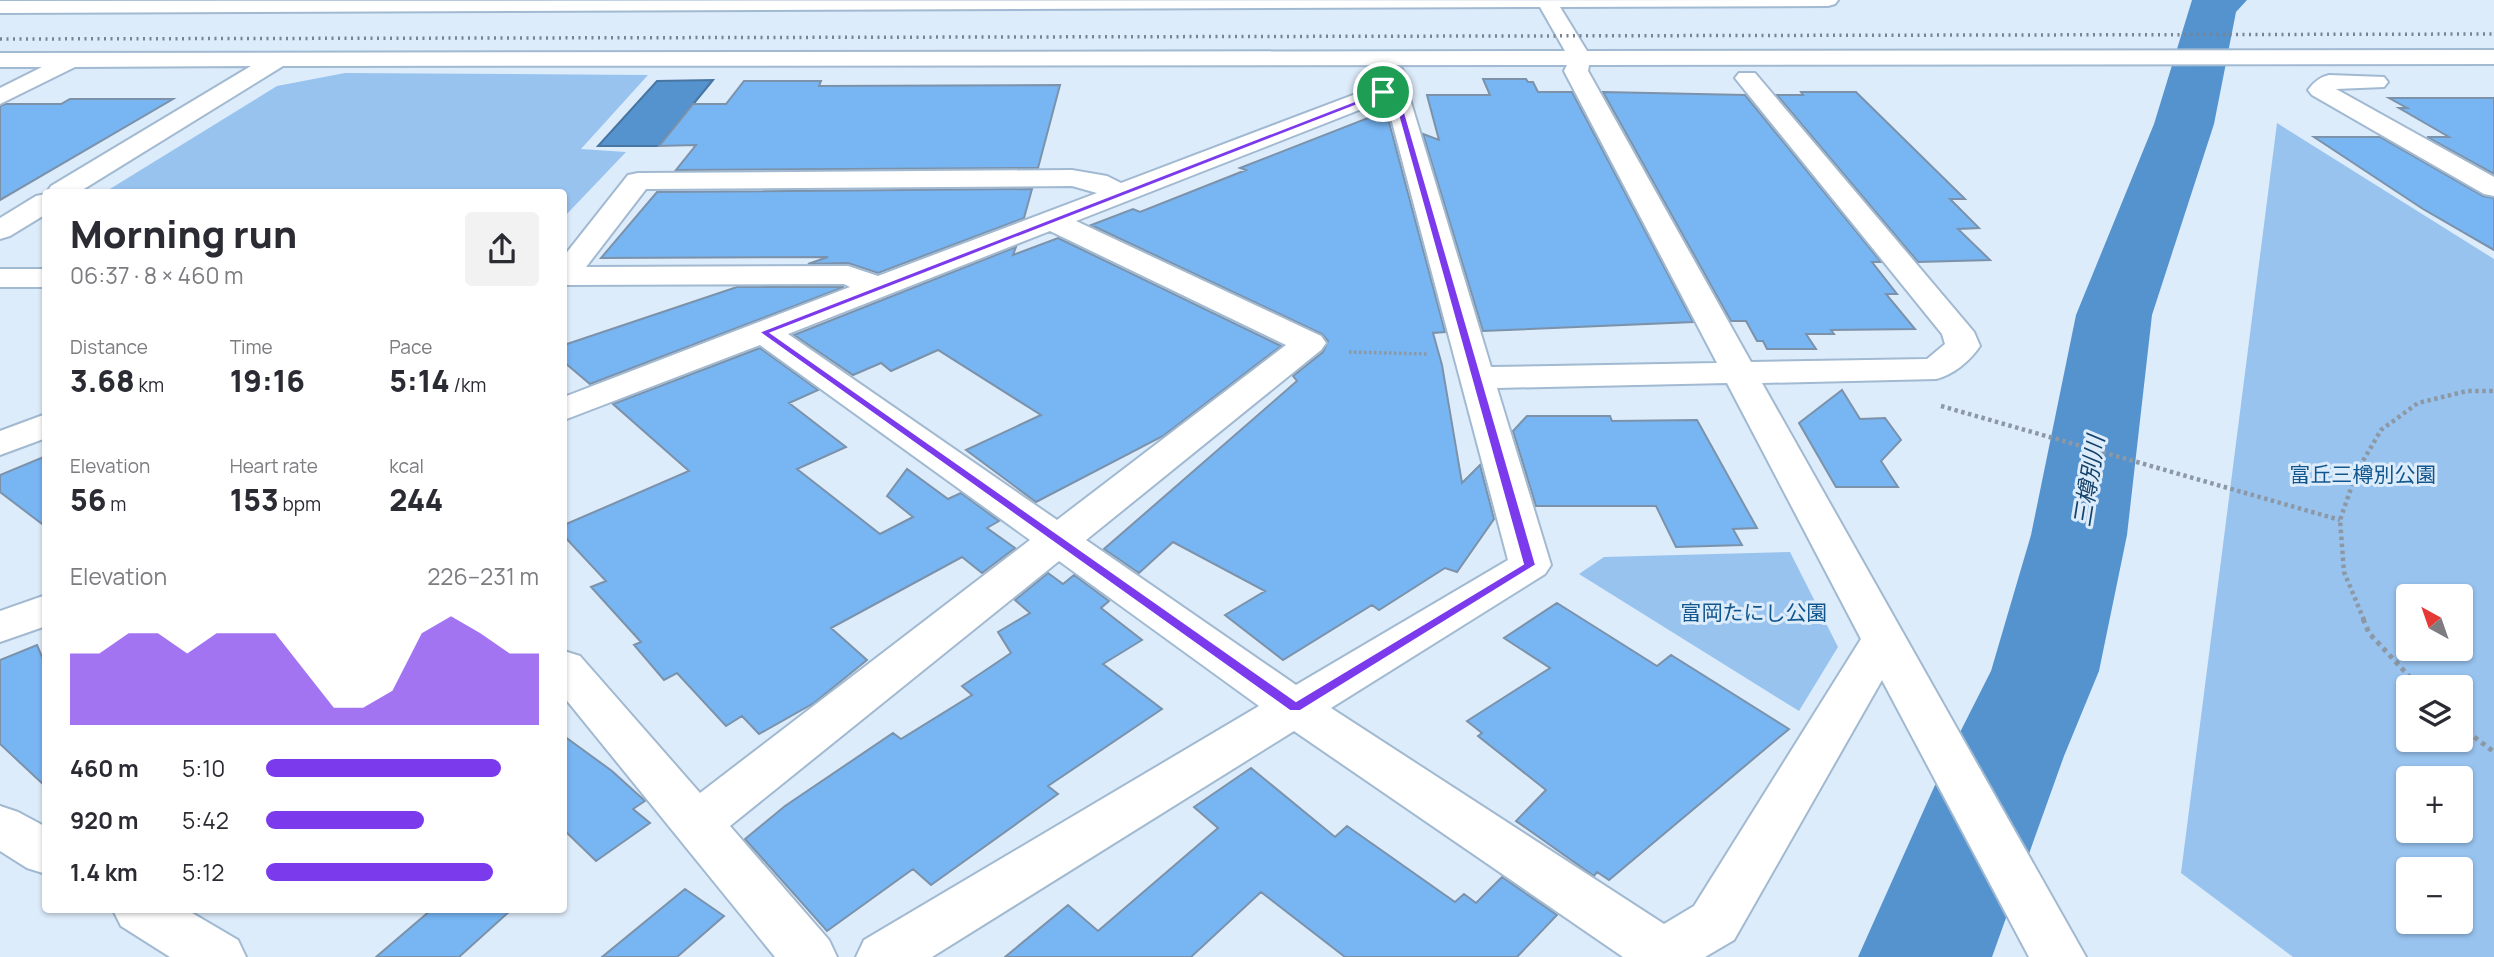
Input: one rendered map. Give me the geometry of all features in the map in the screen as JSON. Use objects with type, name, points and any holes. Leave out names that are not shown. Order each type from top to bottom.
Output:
[{"type":"street","points":[[0,7],[161,4],[1828,0]]},
{"type":"street","points":[[1546,1],[1894,660],[2058,957]]},
{"type":"street","points":[[0,60],[278,60],[1386,75],[2007,57],[2494,57]]},
{"type":"street","points":[[0,97],[73,60]]},
{"type":"street","points":[[66,189],[278,60]]},
{"type":"street","points":[[1580,68],[1747,78],[2021,78]]},
{"type":"street","points":[[567,408],[1121,194],[1386,75]]},
{"type":"street","points":[[884,957],[1530,565],[1398,99],[1386,75]]},
{"type":"street","points":[[1474,366],[1741,374],[1936,369],[1963,346],[1958,332],[1747,78]]},
{"type":"street","points":[[2398,82],[2329,82],[2320,90],[2494,188]]},
{"type":"street","points":[[567,272],[638,181],[1072,178],[1097,182],[1121,194]]},
{"type":"street","points":[[0,230],[24,209]]},
{"type":"street","points":[[695,825],[1309,343],[1053,220]]},
{"type":"street","points":[[567,276],[848,275],[879,288]]},
{"type":"street","points":[[0,278],[42,278]]},
{"type":"street","points":[[764,332],[1295,708],[1659,955],[1714,923],[1894,660]]},
{"type":"street","points":[[0,444],[42,427]]},
{"type":"street","points":[[0,627],[42,611]]},
{"type":"street","points":[[567,671],[809,957]]},
{"type":"street","points":[[0,826],[42,851]]},
{"type":"street","points":[[145,913],[218,957]]},
{"type":"path","points":[[1299,351],[1474,366]]},
{"type":"path","points":[[2408,675],[2369,633],[2344,572],[2340,520],[2357,471],[2381,430],[2418,403],[2467,391],[2494,391]]},
{"type":"path","points":[[1986,419],[2340,520]]},
{"type":"path","points":[[2473,736],[2494,752]]},
{"type":"green space","points":[[345,73],[648,75],[581,149],[626,152],[567,214],[567,189],[110,189],[277,86]]},
{"type":"green space","name":"富丘三樽別公園","points":[[2277,123],[2494,259],[2494,957],[2293,957],[2181,873]]},
{"type":"green space","name":"富岡たにし公園","points":[[1790,552],[1838,647],[1799,711],[1579,574],[1604,557]]},
{"type":"shaded area","points":[[713,80],[659,146],[598,146],[657,81]]},
{"type":"building","points":[[1483,79],[1526,79],[1533,82],[1538,92],[1572,92],[1693,322],[1483,331],[1423,134],[1439,140],[1427,95],[1490,95]]},
{"type":"building","points":[[744,81],[821,81],[819,86],[1060,85],[1038,168],[676,170],[696,145],[659,146],[693,104],[726,104]]},
{"type":"building","points":[[1603,92],[1745,95],[1881,262],[1872,262],[1897,294],[1886,294],[1915,329],[1831,330],[1834,334],[1806,334],[1816,349],[1767,349],[1763,341],[1757,341],[1746,321],[1731,321]]},
{"type":"building","points":[[1801,92],[1856,92],[1965,199],[1950,199],[1979,228],[1958,229],[1990,260],[1918,262],[1777,95],[1803,95]]},
{"type":"building","points":[[2389,98],[2494,98],[2494,174],[2427,137],[2449,137],[2399,108],[2407,108]]},
{"type":"building","points":[[70,99],[173,99],[0,200],[0,106],[61,104]]},
{"type":"building","points":[[1373,116],[1389,122],[1445,332],[1433,333],[1442,365],[1462,483],[1480,465],[1494,519],[1457,572],[1445,568],[1379,610],[1372,605],[1283,660],[1225,615],[1265,591],[1173,542],[1139,573],[1104,549],[1297,381],[1293,376],[1323,352],[1328,341],[1322,334],[1091,225],[1133,209],[1140,212],[1246,170],[1240,168]]},
{"type":"building","points":[[2314,137],[2380,137],[2483,196],[2494,198],[2494,250],[2423,209]]},
{"type":"building","points":[[1032,189],[1024,218],[878,273],[848,263],[808,264],[828,257],[601,258],[657,192]]},
{"type":"building","points":[[1058,238],[1281,346],[1163,436],[1036,502],[966,450],[1041,415],[938,350],[891,371],[881,363],[853,375],[794,335],[1016,247],[1013,255]]},
{"type":"building","points":[[737,287],[844,287],[590,384],[567,365],[567,344]]},
{"type":"building","points":[[760,348],[818,390],[789,403],[846,447],[797,469],[880,534],[913,517],[887,496],[907,469],[948,499],[961,493],[999,521],[987,528],[1015,548],[982,573],[962,557],[831,628],[867,660],[814,703],[759,734],[742,716],[726,726],[677,673],[664,680],[634,645],[641,642],[591,587],[606,581],[567,539],[567,524],[689,471],[613,404]]},
{"type":"building","points":[[1842,390],[1860,419],[1885,418],[1901,440],[1881,461],[1898,487],[1836,487],[1799,423]]},
{"type":"building","points":[[1527,416],[1610,416],[1612,421],[1697,420],[1757,528],[1733,529],[1742,545],[1676,547],[1656,506],[1536,506],[1513,431]]},
{"type":"building","points":[[42,458],[42,524],[0,492],[0,475]]},
{"type":"building","points":[[1048,573],[1063,584],[1074,575],[1109,601],[1101,608],[1142,640],[1103,664],[1162,709],[1048,786],[1058,794],[931,885],[913,869],[827,931],[745,839],[785,806],[893,733],[901,739],[972,695],[962,686],[1011,653],[998,632],[1030,613],[1015,600]]},
{"type":"building","points":[[1557,603],[1657,666],[1671,655],[1789,729],[1609,880],[1597,872],[1594,876],[1516,821],[1546,790],[1478,736],[1482,733],[1467,721],[1550,668],[1504,638]]},
{"type":"building","points":[[37,645],[42,657],[42,783],[0,744],[0,660]]},
{"type":"building","points":[[567,738],[612,771],[645,801],[633,809],[650,823],[596,861],[567,833]]},
{"type":"building","points":[[1251,768],[1335,837],[1347,826],[1455,902],[1464,894],[1476,903],[1502,877],[1557,915],[1517,957],[1345,957],[1261,892],[1191,957],[1005,957],[1068,905],[1098,931],[1218,828],[1194,807]]},
{"type":"building","points":[[685,889],[724,916],[677,957],[602,957]]},
{"type":"building","points":[[427,913],[508,913],[459,957],[376,957]]},
{"type":"waterway","name":"三樽別川","points":[[1925,957],[2006,756],[2045,671],[2079,535],[2114,315],[2184,124],[2213,5],[2223,0]]},
{"type":"railway","points":[[0,39],[2494,34]]},
{"type":"route","points":[[1383,92],[1398,99],[1530,565],[1295,708],[764,332],[1324,116],[1383,92]]}]
